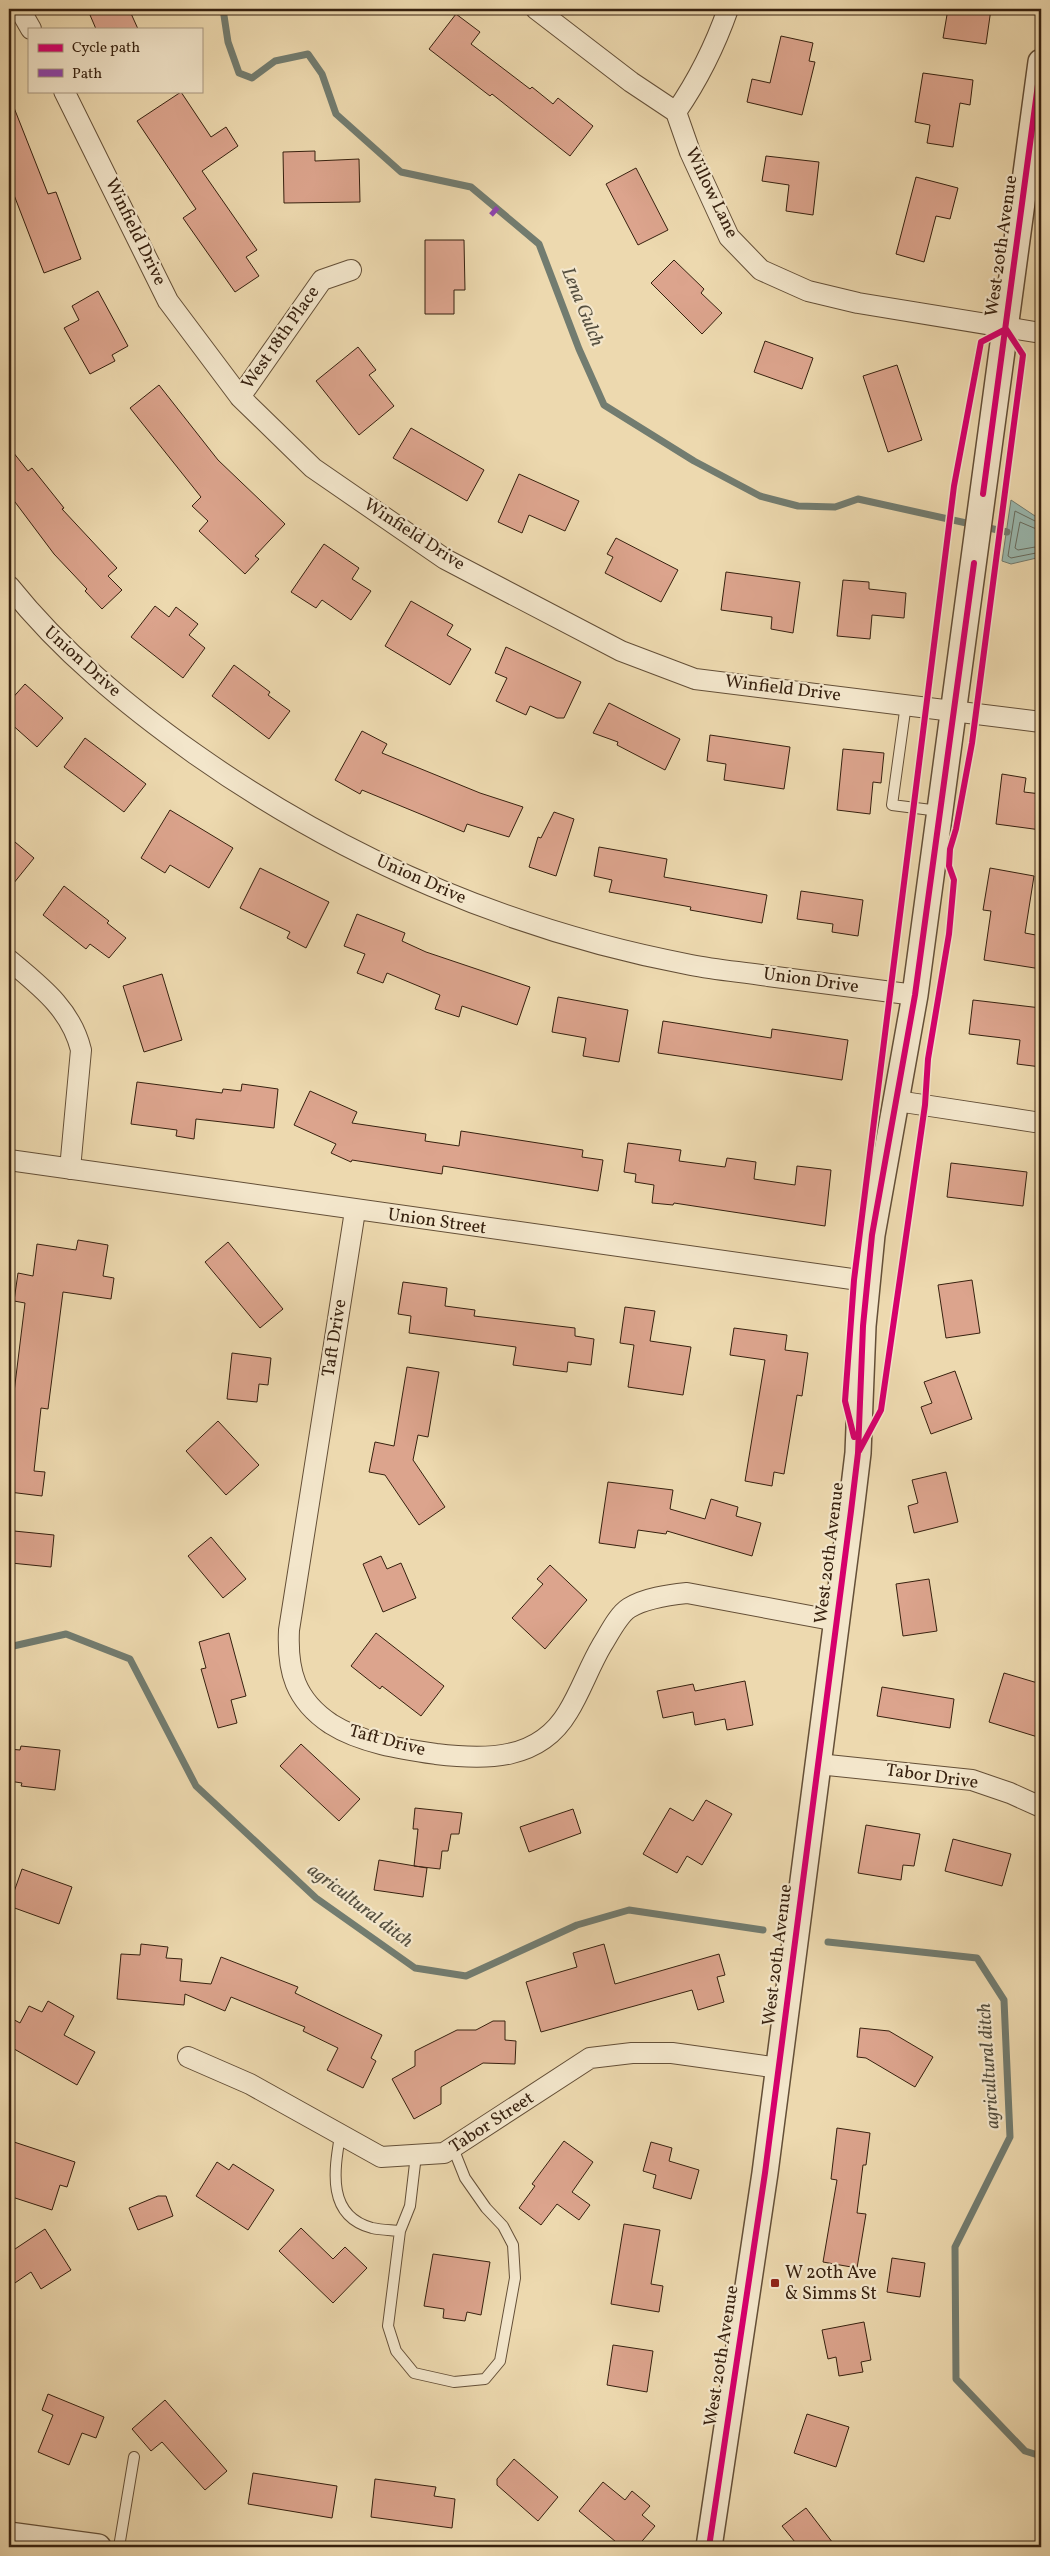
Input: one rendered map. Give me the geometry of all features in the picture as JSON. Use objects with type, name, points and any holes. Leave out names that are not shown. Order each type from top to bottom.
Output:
[{"type":"street","points":[[16,9],[24,15],[30,28]]},
{"type":"street","points":[[536,9],[631,82],[676,112],[697,82],[718,38],[728,9]]},
{"type":"street","name":"West 20th Avenue","points":[[709,2547],[778,2068],[858,1453],[866,1282],[877,1194],[897,1101],[915,995],[1041,62]]},
{"type":"street","name":"Winfield Drive","points":[[64,92],[168,301],[240,397],[313,468],[445,559],[621,650],[695,679],[1041,722]]},
{"type":"street","name":"Willow Lane","points":[[676,112],[690,152],[729,237],[761,270],[808,291],[842,299],[1041,333]]},
{"type":"street","name":"West 18th Place","points":[[240,397],[322,280],[351,270]]},
{"type":"street","name":"Union Drive","points":[[9,586],[38,622],[96,678],[186,748],[246,790],[340,843],[444,893],[528,923],[604,945],[693,966],[915,995]]},
{"type":"street","points":[[9,960],[55,1001],[67,1015],[76,1032],[81,1050],[70,1169]]},
{"type":"street","points":[[897,1101],[1041,1123]]},
{"type":"street","name":"Union Street","points":[[9,1160],[355,1211],[866,1282]]},
{"type":"street","name":"Taft Drive","points":[[355,1211],[289,1630],[288,1657],[293,1678],[302,1696],[316,1714],[337,1728],[402,1749],[452,1756],[508,1754],[537,1745],[552,1734],[568,1713],[592,1663],[609,1634],[628,1608],[668,1595],[687,1593],[837,1621]]},
{"type":"street","name":"Tabor Drive","points":[[818,1764],[972,1780],[1010,1793],[1041,1807]]},
{"type":"street","name":"Tabor Street","points":[[188,2057],[250,2084],[340,2136],[381,2157],[444,2153],[590,2058],[632,2053],[672,2053],[778,2068]]},
{"type":"street","points":[[9,2535],[98,2547]]},
{"type":"lane","points":[[906,704],[892,805],[940,811]]},
{"type":"lane","points":[[340,2136],[334,2167],[336,2191],[348,2214],[372,2228],[400,2231]]},
{"type":"lane","points":[[416,2155],[410,2206],[400,2231],[388,2326],[396,2351],[414,2373],[454,2382],[485,2379],[500,2361],[515,2278],[513,2245],[503,2226],[486,2208],[464,2178],[453,2148]]},
{"type":"lane","points":[[119,2547],[134,2457]]},
{"type":"water","points":[[1011,500],[1041,520],[1041,557],[1011,564],[1002,561]]},
{"type":"building","points":[[93,9],[129,9],[138,28],[96,28],[90,15],[95,13]]},
{"type":"building","points":[[948,9],[991,9],[986,44],[943,38]]},
{"type":"building","points":[[456,14],[480,32],[471,44],[530,89],[532,87],[553,104],[558,98],[593,126],[570,156],[492,94],[490,96],[429,49]]},
{"type":"building","points":[[781,36],[813,43],[809,61],[815,62],[802,115],[747,102],[752,79],[770,83]]},
{"type":"building","points":[[923,73],[973,80],[970,105],[960,103],[953,147],[927,143],[930,125],[915,122]]},
{"type":"building","points":[[181,92],[211,137],[226,127],[238,146],[202,171],[257,250],[246,257],[259,276],[235,292],[183,218],[196,209],[137,121]]},
{"type":"building","points":[[9,95],[48,194],[56,192],[81,259],[44,273],[9,182]]},
{"type":"building","points":[[315,151],[315,161],[359,159],[360,202],[284,203],[283,152]]},
{"type":"building","points":[[766,156],[819,162],[813,215],[786,211],[789,185],[762,181]]},
{"type":"building","points":[[636,168],[668,230],[638,245],[606,184]]},
{"type":"building","points":[[916,177],[958,188],[950,219],[936,216],[924,262],[896,254]]},
{"type":"building","points":[[425,240],[464,240],[465,290],[454,290],[454,314],[425,314]]},
{"type":"building","points":[[674,260],[704,289],[701,293],[722,313],[702,334],[651,283]]},
{"type":"building","points":[[98,291],[128,346],[112,355],[115,361],[90,374],[64,328],[79,320],[72,306]]},
{"type":"building","points":[[765,341],[813,358],[802,389],[754,372]]},
{"type":"building","points":[[358,347],[376,370],[369,375],[394,406],[359,435],[316,381]]},
{"type":"building","points":[[897,365],[922,440],[888,452],[863,376]]},
{"type":"building","points":[[159,385],[218,460],[285,524],[255,556],[259,559],[245,574],[199,531],[208,521],[192,506],[201,497],[130,408]]},
{"type":"building","points":[[411,428],[484,470],[467,501],[393,458]]},
{"type":"building","points":[[9,447],[28,471],[32,468],[64,508],[62,509],[117,568],[108,576],[122,590],[102,609],[85,591],[87,589],[54,554],[9,494]]},
{"type":"building","points":[[519,474],[579,501],[565,531],[529,515],[522,533],[498,522]]},
{"type":"building","points":[[616,538],[678,570],[661,602],[605,573],[613,557],[607,554]]},
{"type":"building","points":[[324,544],[359,568],[352,579],[371,591],[351,620],[322,600],[316,608],[291,592]]},
{"type":"building","points":[[726,572],[800,582],[793,633],[771,629],[772,617],[721,610]]},
{"type":"building","points":[[843,580],[869,582],[869,589],[906,593],[904,618],[872,615],[870,639],[837,636]]},
{"type":"building","points":[[411,601],[453,625],[447,635],[471,649],[450,685],[385,646]]},
{"type":"building","points":[[155,606],[169,617],[176,607],[198,624],[189,635],[205,648],[183,678],[131,637]]},
{"type":"building","points":[[506,647],[581,682],[564,718],[557,718],[530,706],[526,715],[496,701],[507,678],[495,673]]},
{"type":"building","points":[[234,665],[270,692],[268,695],[290,711],[269,739],[212,696]]},
{"type":"building","points":[[25,684],[63,718],[37,747],[9,722],[9,702]]},
{"type":"building","points":[[609,703],[680,739],[665,770],[617,745],[618,742],[593,733]]},
{"type":"building","points":[[362,731],[387,744],[382,753],[480,793],[523,807],[509,837],[467,824],[464,832],[362,790],[360,794],[335,780]]},
{"type":"building","points":[[710,735],[790,747],[784,789],[724,780],[726,764],[707,761]]},
{"type":"building","points":[[85,738],[146,784],[124,812],[64,767]]},
{"type":"building","points":[[843,749],[884,753],[881,783],[873,782],[870,814],[837,810]]},
{"type":"building","points":[[1002,774],[1026,778],[1024,792],[1041,794],[1041,830],[996,824]]},
{"type":"building","points":[[170,810],[233,848],[209,888],[170,865],[165,873],[141,858]]},
{"type":"building","points":[[554,812],[574,819],[556,876],[529,867],[538,837],[541,838]]},
{"type":"building","points":[[9,837],[34,858],[9,889]]},
{"type":"building","points":[[599,847],[667,859],[664,877],[767,895],[762,923],[690,910],[691,907],[609,892],[612,880],[594,876]]},
{"type":"building","points":[[260,868],[329,902],[306,948],[287,938],[290,932],[240,908]]},
{"type":"building","points":[[990,868],[1034,876],[1025,933],[1041,936],[1041,969],[984,960],[991,911],[983,910]]},
{"type":"building","points":[[64,886],[109,921],[107,923],[126,938],[109,958],[90,944],[86,949],[43,915]]},
{"type":"building","points":[[801,891],[863,900],[858,936],[832,932],[833,924],[797,919]]},
{"type":"building","points":[[357,914],[405,933],[402,941],[426,952],[530,987],[517,1025],[462,1006],[459,1017],[435,1009],[440,995],[387,973],[383,983],[357,973],[365,954],[344,946]]},
{"type":"building","points":[[162,974],[182,1040],[144,1052],[123,986]]},
{"type":"building","points":[[558,997],[628,1010],[619,1062],[583,1056],[586,1038],[552,1032]]},
{"type":"building","points":[[973,1000],[1041,1008],[1041,1067],[1017,1064],[1020,1040],[969,1034]]},
{"type":"building","points":[[663,1021],[771,1038],[772,1029],[848,1040],[842,1080],[658,1053]]},
{"type":"building","points":[[137,1082],[222,1093],[223,1089],[241,1091],[242,1084],[278,1089],[274,1128],[196,1119],[194,1139],[176,1136],[177,1130],[131,1124]]},
{"type":"building","points":[[310,1091],[357,1112],[352,1123],[426,1134],[425,1141],[459,1146],[461,1131],[583,1150],[582,1157],[603,1160],[598,1191],[443,1166],[442,1174],[352,1160],[351,1162],[331,1153],[336,1144],[294,1125]]},
{"type":"building","points":[[628,1143],[681,1150],[679,1161],[725,1167],[727,1158],[756,1162],[754,1179],[795,1185],[797,1166],[831,1170],[825,1226],[674,1203],[673,1205],[652,1203],[654,1185],[635,1182],[636,1174],[624,1172]]},
{"type":"building","points":[[951,1163],[1027,1172],[1023,1206],[947,1197]]},
{"type":"building","points":[[78,1240],[108,1245],[103,1276],[114,1278],[111,1299],[63,1292],[48,1409],[41,1408],[34,1471],[45,1472],[42,1496],[9,1492],[9,1433],[25,1303],[14,1301],[18,1273],[33,1276],[37,1244],[76,1250]]},
{"type":"building","points":[[228,1242],[283,1309],[260,1328],[205,1262]]},
{"type":"building","points":[[972,1280],[980,1333],[946,1338],[938,1285]]},
{"type":"building","points":[[403,1282],[447,1288],[445,1306],[475,1310],[474,1316],[575,1328],[575,1336],[594,1339],[591,1365],[568,1362],[567,1372],[513,1365],[516,1347],[409,1333],[411,1316],[398,1314]]},
{"type":"building","points":[[625,1307],[655,1311],[650,1341],[691,1347],[683,1395],[628,1387],[634,1345],[620,1343]]},
{"type":"building","points":[[734,1328],[787,1335],[785,1350],[808,1353],[802,1396],[797,1395],[784,1474],[774,1472],[772,1486],[745,1481],[765,1360],[730,1355]]},
{"type":"building","points":[[232,1353],[271,1358],[268,1385],[259,1384],[257,1402],[227,1399]]},
{"type":"building","points":[[407,1367],[439,1372],[428,1437],[418,1435],[413,1460],[445,1507],[419,1525],[385,1475],[369,1472],[375,1442],[394,1446]]},
{"type":"building","points":[[955,1371],[972,1419],[931,1434],[921,1407],[932,1403],[924,1382]]},
{"type":"building","points":[[218,1421],[259,1465],[226,1495],[186,1451]]},
{"type":"building","points":[[946,1472],[958,1522],[914,1533],[908,1506],[918,1503],[912,1480]]},
{"type":"building","points":[[608,1482],[673,1490],[670,1509],[705,1519],[711,1499],[738,1507],[736,1516],[761,1523],[752,1556],[667,1531],[666,1534],[638,1530],[635,1548],[599,1543]]},
{"type":"building","points":[[14,1531],[54,1535],[51,1567],[11,1563]]},
{"type":"building","points":[[211,1537],[246,1579],[223,1598],[188,1556]]},
{"type":"building","points":[[381,1556],[387,1569],[401,1563],[416,1598],[383,1612],[363,1564]]},
{"type":"building","points":[[550,1565],[587,1600],[545,1649],[512,1618],[543,1584],[537,1579]]},
{"type":"building","points":[[929,1579],[937,1631],[903,1636],[896,1584]]},
{"type":"building","points":[[229,1633],[246,1696],[231,1700],[237,1723],[218,1728],[201,1669],[206,1668],[199,1642]]},
{"type":"building","points":[[376,1633],[444,1686],[421,1716],[382,1686],[380,1689],[351,1666]]},
{"type":"building","points":[[1004,1673],[1041,1684],[1041,1738],[989,1722]]},
{"type":"building","points":[[745,1681],[753,1725],[727,1730],[725,1719],[695,1725],[693,1712],[663,1718],[657,1691],[693,1684],[695,1691]]},
{"type":"building","points":[[882,1687],[954,1699],[950,1728],[877,1716]]},
{"type":"building","points":[[301,1744],[360,1799],[339,1821],[280,1766]]},
{"type":"building","points":[[21,1746],[60,1750],[55,1790],[21,1786],[22,1783],[9,1781],[9,1749],[20,1750]]},
{"type":"building","points":[[706,1800],[732,1814],[702,1865],[687,1856],[677,1873],[643,1854],[670,1808],[693,1821]]},
{"type":"building","points":[[415,1808],[462,1813],[459,1834],[451,1834],[448,1851],[442,1851],[440,1869],[414,1866],[418,1829],[413,1829]]},
{"type":"building","points":[[573,1809],[581,1833],[529,1852],[520,1827]]},
{"type":"building","points":[[866,1825],[920,1834],[914,1866],[903,1865],[901,1880],[858,1873]]},
{"type":"building","points":[[953,1839],[1011,1854],[1002,1886],[945,1871]]},
{"type":"building","points":[[379,1860],[427,1868],[423,1897],[374,1890]]},
{"type":"building","points":[[22,1869],[72,1887],[59,1924],[9,1906]]},
{"type":"building","points":[[141,1944],[168,1947],[166,1958],[182,1959],[180,1981],[211,1984],[221,1957],[298,1987],[295,1993],[382,2035],[371,2058],[376,2061],[363,2088],[327,2070],[338,2048],[303,2031],[305,2027],[231,1997],[225,2011],[185,1994],[184,2005],[117,1999],[121,1954],[140,1955]]},
{"type":"building","points":[[604,1944],[615,1984],[719,1954],[725,1975],[717,1977],[724,2002],[698,2010],[692,1990],[541,2032],[526,1982],[577,1967],[573,1953]]},
{"type":"building","points":[[48,2001],[74,2016],[64,2035],[95,2052],[77,2085],[9,2046],[9,2017],[20,2023],[29,2006],[42,2012]]},
{"type":"building","points":[[493,2021],[505,2021],[505,2040],[516,2041],[515,2064],[483,2063],[441,2087],[441,2104],[414,2119],[392,2079],[415,2066],[415,2051],[457,2030],[476,2030]]},
{"type":"building","points":[[860,2028],[889,2031],[933,2057],[915,2087],[866,2058],[857,2057]]},
{"type":"building","points":[[837,2128],[870,2133],[866,2165],[863,2165],[857,2213],[866,2214],[857,2268],[823,2262],[837,2180],[831,2179]]},
{"type":"building","points":[[564,2141],[593,2162],[572,2192],[590,2205],[579,2220],[557,2204],[541,2225],[519,2208],[535,2186],[532,2184]]},
{"type":"building","points":[[14,2142],[75,2162],[67,2187],[60,2185],[52,2210],[9,2196],[9,2158]]},
{"type":"building","points":[[651,2142],[672,2148],[669,2161],[699,2170],[691,2199],[653,2188],[656,2175],[643,2171]]},
{"type":"building","points":[[217,2162],[229,2170],[233,2164],[274,2190],[248,2230],[196,2196]]},
{"type":"building","points":[[158,2196],[166,2196],[173,2216],[138,2230],[129,2208]]},
{"type":"building","points":[[624,2224],[660,2230],[651,2284],[663,2286],[659,2312],[611,2304]]},
{"type":"building","points":[[301,2228],[333,2259],[345,2247],[367,2268],[333,2303],[279,2251]]},
{"type":"building","points":[[45,2229],[71,2270],[41,2289],[31,2272],[9,2287],[9,2253]]},
{"type":"building","points":[[433,2254],[490,2262],[481,2315],[467,2312],[465,2321],[443,2318],[444,2309],[424,2306]]},
{"type":"building","points":[[892,2258],[925,2263],[920,2297],[887,2292]]},
{"type":"building","points":[[864,2322],[871,2360],[861,2362],[863,2372],[839,2376],[836,2357],[828,2359],[822,2330]]},
{"type":"building","points":[[613,2345],[653,2351],[647,2392],[607,2385]]},
{"type":"building","points":[[48,2394],[104,2417],[96,2438],[82,2433],[69,2465],[38,2452],[53,2415],[42,2410]]},
{"type":"building","points":[[165,2400],[227,2471],[205,2490],[162,2442],[151,2451],[132,2429]]},
{"type":"building","points":[[807,2414],[849,2427],[836,2467],[794,2453]]},
{"type":"building","points":[[514,2459],[558,2497],[538,2521],[497,2485],[497,2479]]},
{"type":"building","points":[[253,2473],[337,2486],[332,2518],[248,2504]]},
{"type":"building","points":[[375,2479],[436,2487],[434,2496],[455,2499],[452,2528],[371,2517]]},
{"type":"building","points":[[603,2482],[625,2500],[632,2491],[650,2506],[642,2515],[655,2526],[637,2547],[622,2547],[579,2511]]},
{"type":"building","points":[[806,2508],[836,2547],[799,2547],[782,2526]]},
{"type":"waterway","name":"Lena Gulch","points":[[223,9],[228,42],[239,73],[252,78],[275,61],[308,54],[322,74],[336,114],[401,172],[471,187],[539,244],[579,349],[604,405],[694,461],[760,496],[798,506],[835,507],[858,499],[1007,532]]},
{"type":"waterway","name":"agricultural ditch","points":[[9,1647],[66,1634],[130,1659],[196,1786],[316,1898],[415,1968],[466,1976],[577,1925],[629,1910],[763,1930]]},
{"type":"waterway","name":"agricultural ditch","points":[[828,1942],[977,1958],[1004,2000],[1010,2137],[955,2247],[956,2379],[1025,2451],[1041,2456]]},
{"type":"marked path","points":[[491,215],[499,206]]},
{"type":"cycle path","points":[[983,494],[1041,62]]},
{"type":"cycle path","points":[[854,1437],[845,1401],[854,1280],[954,486],[981,342],[1006,329]]},
{"type":"cycle path","points":[[859,1451],[881,1410],[925,1105],[928,1059],[949,934],[954,880],[949,866],[950,849],[956,829],[972,743],[1023,355],[1006,329]]},
{"type":"cycle path","points":[[709,2547],[765,2173],[851,1511],[858,1453],[863,1326],[872,1235],[915,995],[974,563]]},
{"type":"place","name":"W 20th Ave & Simms St","points":[[775,2283]]}]
